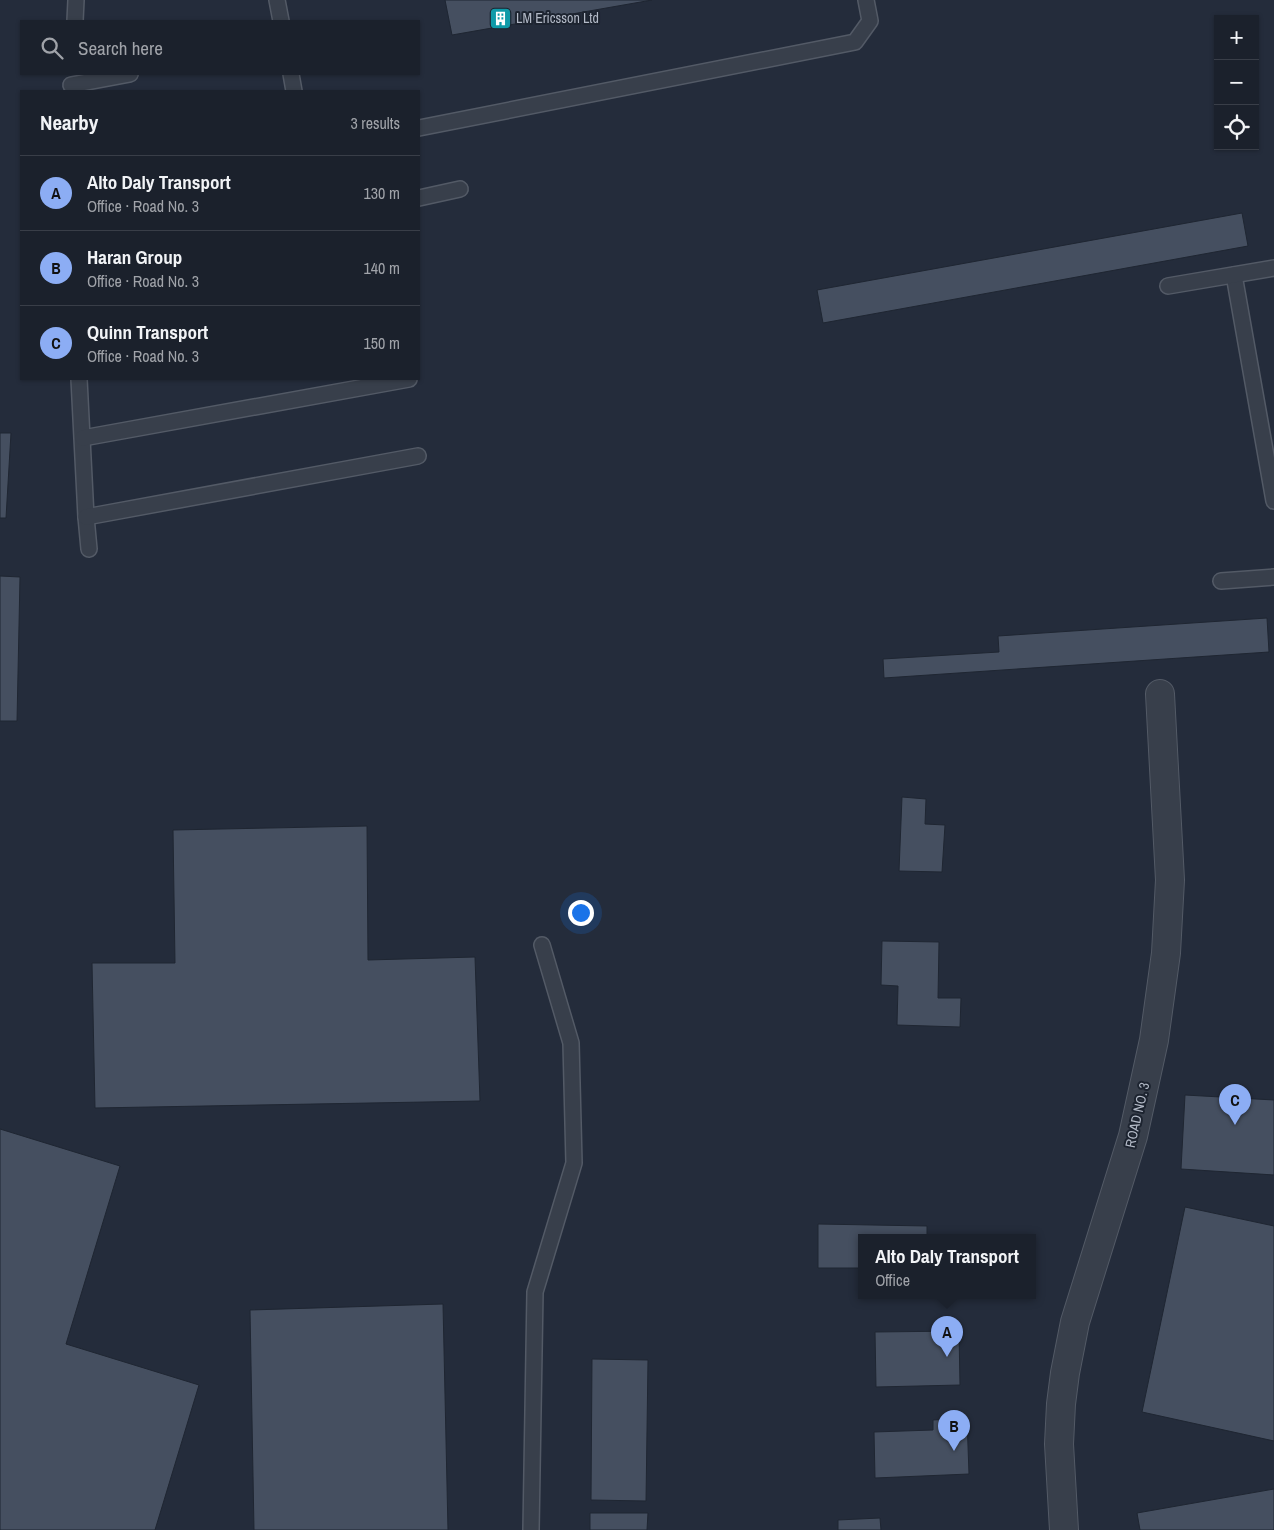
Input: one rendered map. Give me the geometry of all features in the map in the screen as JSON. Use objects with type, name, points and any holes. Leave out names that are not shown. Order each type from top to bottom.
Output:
[{"type":"street","name":"ROAD NO. 3","points":[[1064,1530],[1059,1444],[1061,1404],[1067,1364],[1076,1322],[1133,1136],[1154,1040],[1166,953],[1170,880],[1160,694]]},
{"type":"lane","points":[[277,0],[281,20]]},
{"type":"lane","points":[[420,128],[855,42],[870,21],[866,0]]},
{"type":"lane","points":[[75,20],[81,1]]},
{"type":"lane","points":[[71,83],[123,75]]},
{"type":"lane","points":[[291,75],[294,90]]},
{"type":"lane","points":[[420,198],[460,190]]},
{"type":"lane","points":[[1168,286],[1274,268]]},
{"type":"lane","points":[[1234,275],[1274,501]]},
{"type":"lane","points":[[79,380],[89,549]]},
{"type":"lane","points":[[83,438],[403,380]]},
{"type":"lane","points":[[86,517],[418,456]]},
{"type":"lane","points":[[1221,581],[1274,576]]},
{"type":"lane","points":[[531,1530],[535,1292],[574,1163],[571,1043],[542,944]]},
{"type":"building","name":"LM Ericsson Ltd","points":[[445,0],[652,0],[452,35]]},
{"type":"building","points":[[1242,213],[1248,246],[823,323],[817,290]]},
{"type":"building","points":[[0,433],[11,433],[6,518],[0,518]]},
{"type":"building","points":[[0,576],[20,577],[17,721],[0,721]]},
{"type":"building","points":[[1267,618],[1269,652],[884,678],[883,659],[999,652],[998,636]]},
{"type":"building","points":[[902,797],[926,799],[925,824],[945,825],[942,872],[899,871]]},
{"type":"building","points":[[367,826],[368,960],[475,957],[480,1101],[95,1108],[92,963],[175,963],[173,830]]},
{"type":"building","points":[[882,941],[939,942],[938,998],[961,998],[960,1027],[897,1025],[898,986],[881,985]]},
{"type":"building","points":[[1185,1095],[1274,1100],[1274,1175],[1181,1169]]},
{"type":"building","points":[[0,1129],[120,1166],[66,1344],[199,1385],[155,1530],[0,1530]]},
{"type":"building","points":[[1185,1207],[1274,1226],[1274,1441],[1142,1412]]},
{"type":"building","points":[[818,1224],[927,1226],[927,1234],[858,1234],[858,1268],[818,1268]]},
{"type":"building","points":[[443,1304],[448,1530],[254,1530],[250,1310]]},
{"type":"building","points":[[959,1331],[960,1385],[876,1387],[875,1332]]},
{"type":"building","points":[[592,1359],[648,1360],[646,1501],[591,1500]]},
{"type":"building","points":[[967,1418],[969,1474],[875,1478],[874,1432],[933,1430],[933,1420]]},
{"type":"building","points":[[1274,1489],[1274,1530],[1140,1530],[1137,1513]]},
{"type":"building","points":[[590,1513],[648,1513],[647,1530],[590,1530]]},
{"type":"building","points":[[880,1518],[881,1530],[838,1530],[838,1520]]},
{"type":"place","name":"LM Ericsson Ltd","points":[[500,18]]},
{"type":"place","name":"Quinn Transport","points":[[1235,1125]]},
{"type":"place","name":"Alto Daly Transport","points":[[947,1357]]},
{"type":"place","name":"Haran Group","points":[[954,1451]]}]
